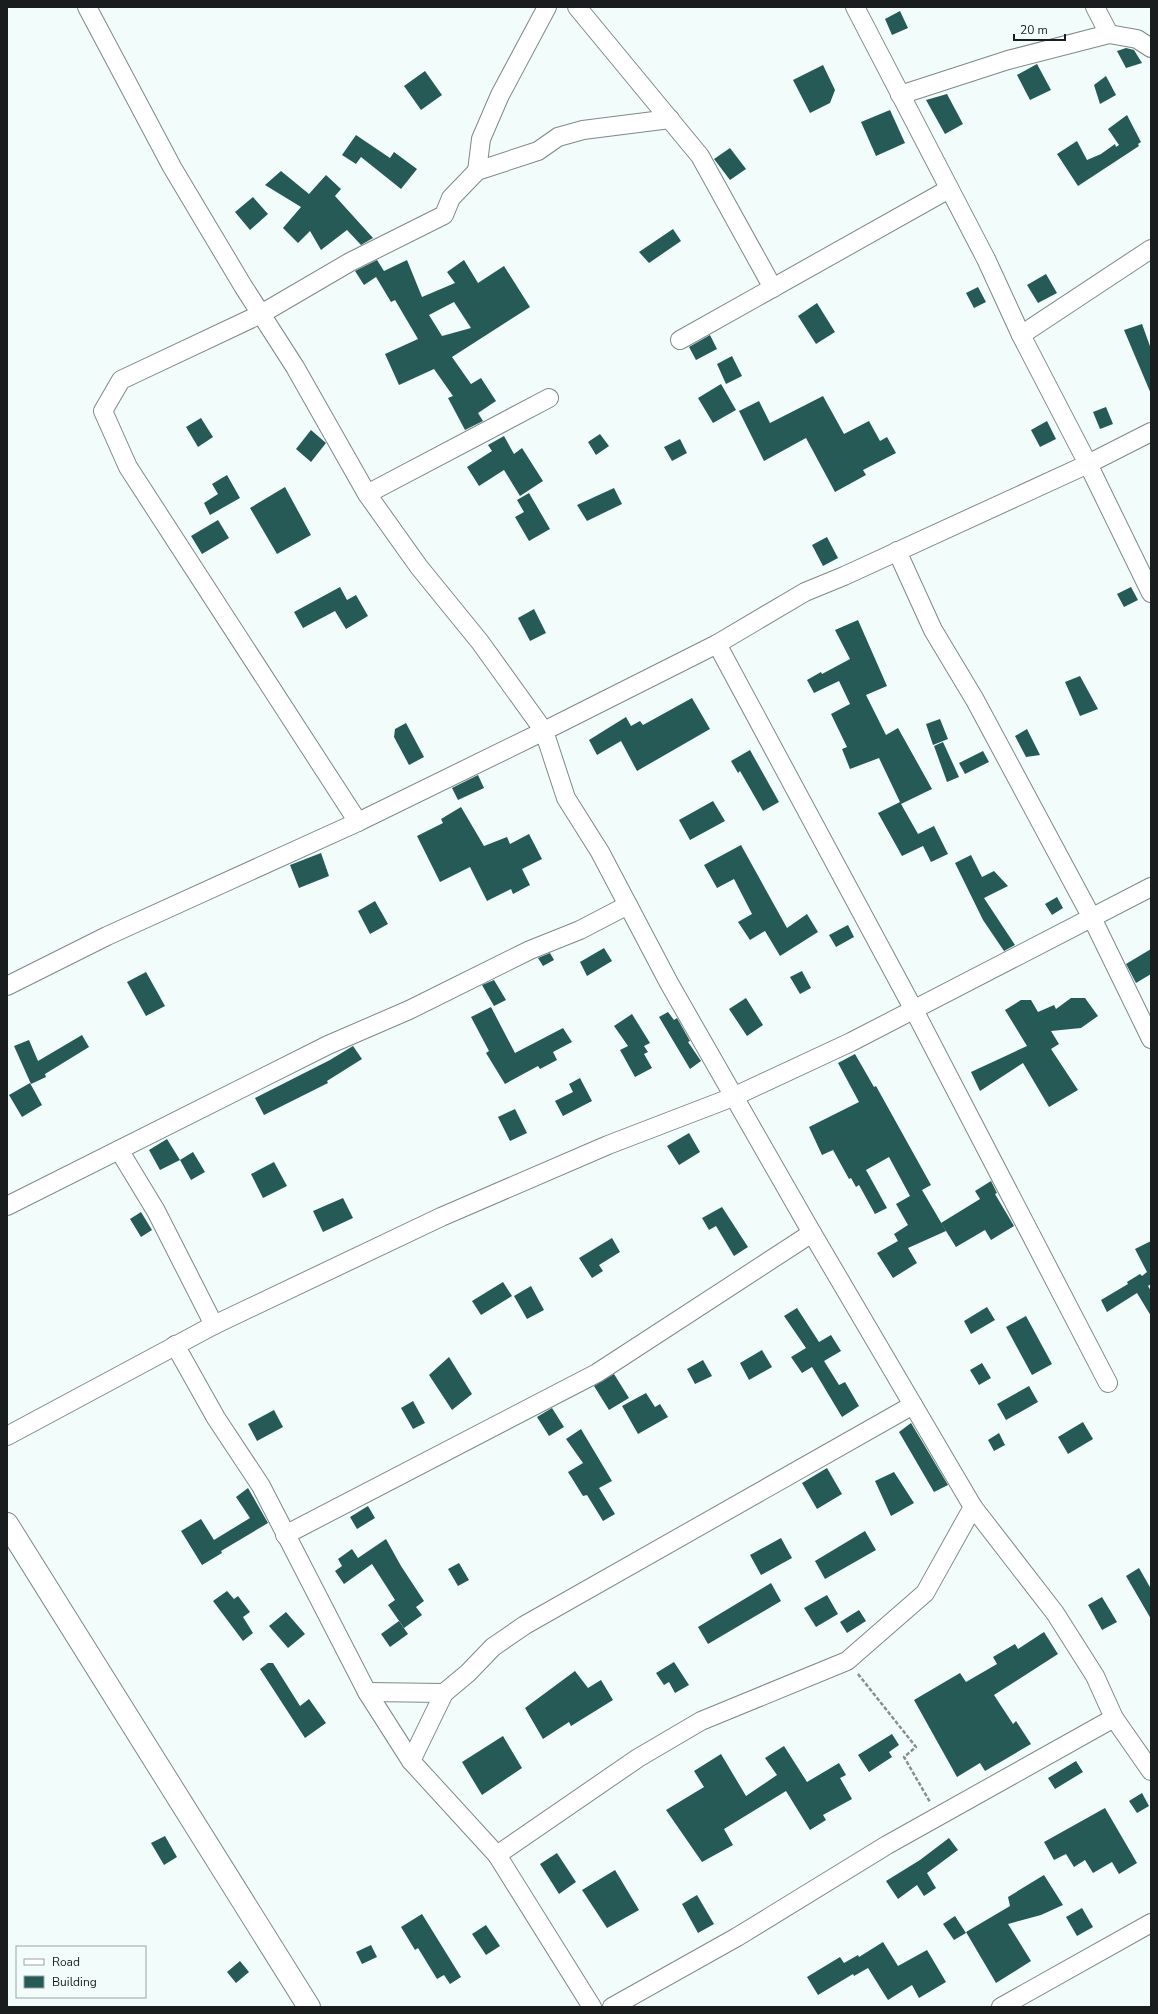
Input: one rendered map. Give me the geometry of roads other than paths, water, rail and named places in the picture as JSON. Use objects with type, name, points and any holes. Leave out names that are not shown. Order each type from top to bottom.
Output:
[{"type":"street","points":[[87,7],[172,167],[295,367],[367,494],[418,567],[480,642],[544,731],[566,798],[600,852],[669,983],[812,1233],[973,1507],[1055,1613],[1095,1676],[1114,1718],[1151,1771]]},
{"type":"street","points":[[477,171],[481,139],[497,102],[547,7]]},
{"type":"street","points":[[577,7],[700,156],[773,288]]},
{"type":"street","points":[[856,7],[900,95],[986,259],[1021,335],[1088,464],[1151,593]]},
{"type":"street","points":[[1095,7],[1109,34]]},
{"type":"street","points":[[900,95],[1008,60],[1109,34],[1137,39],[1151,48]]},
{"type":"street","points":[[358,822],[128,467],[102,411],[122,380],[261,314],[350,262],[444,215],[451,198],[477,171],[538,151],[558,137],[583,130],[670,119]]},
{"type":"street","points":[[680,340],[950,189]]},
{"type":"street","points":[[1021,335],[1151,249]]},
{"type":"street","points":[[367,494],[549,398]]},
{"type":"street","points":[[7,986],[107,936],[358,822],[544,731],[717,644],[805,592],[844,576],[1088,464],[1151,432]]},
{"type":"street","points":[[897,551],[933,630],[975,700],[1092,918],[1151,1039]]},
{"type":"street","points":[[717,644],[914,1010],[1108,1383]]},
{"type":"street","points":[[7,1436],[214,1325],[441,1217],[608,1145],[733,1097],[851,1042],[1151,887]]},
{"type":"street","points":[[7,1206],[328,1045],[409,1010],[530,950],[580,930],[628,905]]},
{"type":"street","points":[[120,1150],[156,1211],[214,1325]]},
{"type":"street","points":[[285,1535],[597,1373],[635,1350],[812,1233]]},
{"type":"street","points":[[175,1345],[216,1418],[261,1486],[367,1692],[411,1761],[497,1855],[592,2007]]},
{"type":"street","points":[[411,1761],[444,1693],[468,1673],[493,1647],[525,1625],[914,1405]]},
{"type":"street","points":[[497,1855],[638,1758],[701,1721],[847,1661],[925,1592],[973,1507]]},
{"type":"street","points":[[7,1524],[309,2007]]},
{"type":"street","points":[[367,1692],[444,1693]]},
{"type":"street","points":[[612,2007],[737,1937],[887,1845],[1114,1718]]},
{"type":"street","points":[[1001,2007],[1151,1923]]}]
